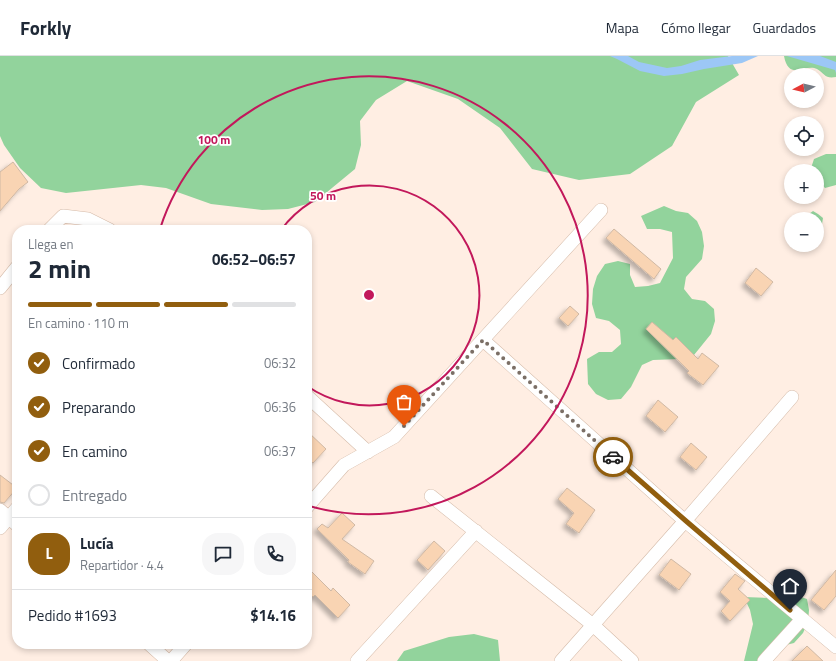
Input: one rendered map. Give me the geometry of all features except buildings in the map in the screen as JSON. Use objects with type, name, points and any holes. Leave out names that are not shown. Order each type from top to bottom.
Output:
[{"type":"street","points":[[312,501],[344,464],[394,437],[601,210]]},
{"type":"street","points":[[54,225],[63,216],[88,219],[100,225]]},
{"type":"street","points":[[0,288],[12,273]]},
{"type":"street","points":[[483,340],[686,521],[836,647]]},
{"type":"street","points":[[561,661],[686,521],[792,397]]},
{"type":"street","points":[[312,401],[368,452]]},
{"type":"street","points":[[431,496],[594,625],[632,661]]},
{"type":"street","points":[[0,528],[11,515]]},
{"type":"street","points":[[357,661],[476,532]]},
{"type":"street","points":[[764,661],[802,619]]},
{"type":"street","points":[[155,649],[170,661],[181,649]]},
{"type":"green space","points":[[0,56],[728,56],[739,75],[696,102],[672,146],[630,174],[579,180],[532,169],[500,128],[458,99],[407,81],[376,100],[360,121],[361,145],[355,169],[315,202],[288,209],[262,210],[211,204],[166,188],[141,185],[66,193],[41,188],[20,168],[4,145],[0,136]]},
{"type":"green space","points":[[784,56],[836,56],[836,77],[827,77],[824,75],[824,68],[790,68],[786,64]]},
{"type":"green space","points":[[836,154],[836,185],[825,188],[824,164],[812,164],[814,159],[824,155]]},
{"type":"green space","points":[[664,206],[676,211],[688,213],[697,221],[702,232],[704,246],[702,259],[686,277],[684,289],[692,299],[705,301],[714,309],[715,321],[711,334],[694,355],[680,359],[653,360],[642,365],[631,387],[621,399],[608,400],[596,394],[588,384],[587,359],[599,352],[612,352],[621,344],[620,330],[609,321],[596,318],[592,304],[593,289],[597,276],[605,264],[618,261],[630,264],[630,275],[635,287],[660,283],[673,258],[672,232],[660,229],[647,229],[641,216]]},
{"type":"green space","points":[[795,595],[807,599],[809,610],[808,622],[803,633],[794,643],[782,646],[772,661],[744,661],[753,624],[750,610],[744,597],[771,598]]},
{"type":"green space","points":[[474,634],[498,640],[500,661],[397,661],[404,651],[449,637]]},
{"type":"water","points":[[610,56],[628,56],[639,62],[667,68],[681,66],[700,60],[732,56],[758,56],[742,63],[664,76],[640,71]]},
{"type":"water","points":[[787,56],[820,56],[836,62],[836,73],[835,70]]},
{"type":"way so far","points":[[404,426],[483,340],[613,457]]},
{"type":"route","points":[[613,457],[790,610]]}]
